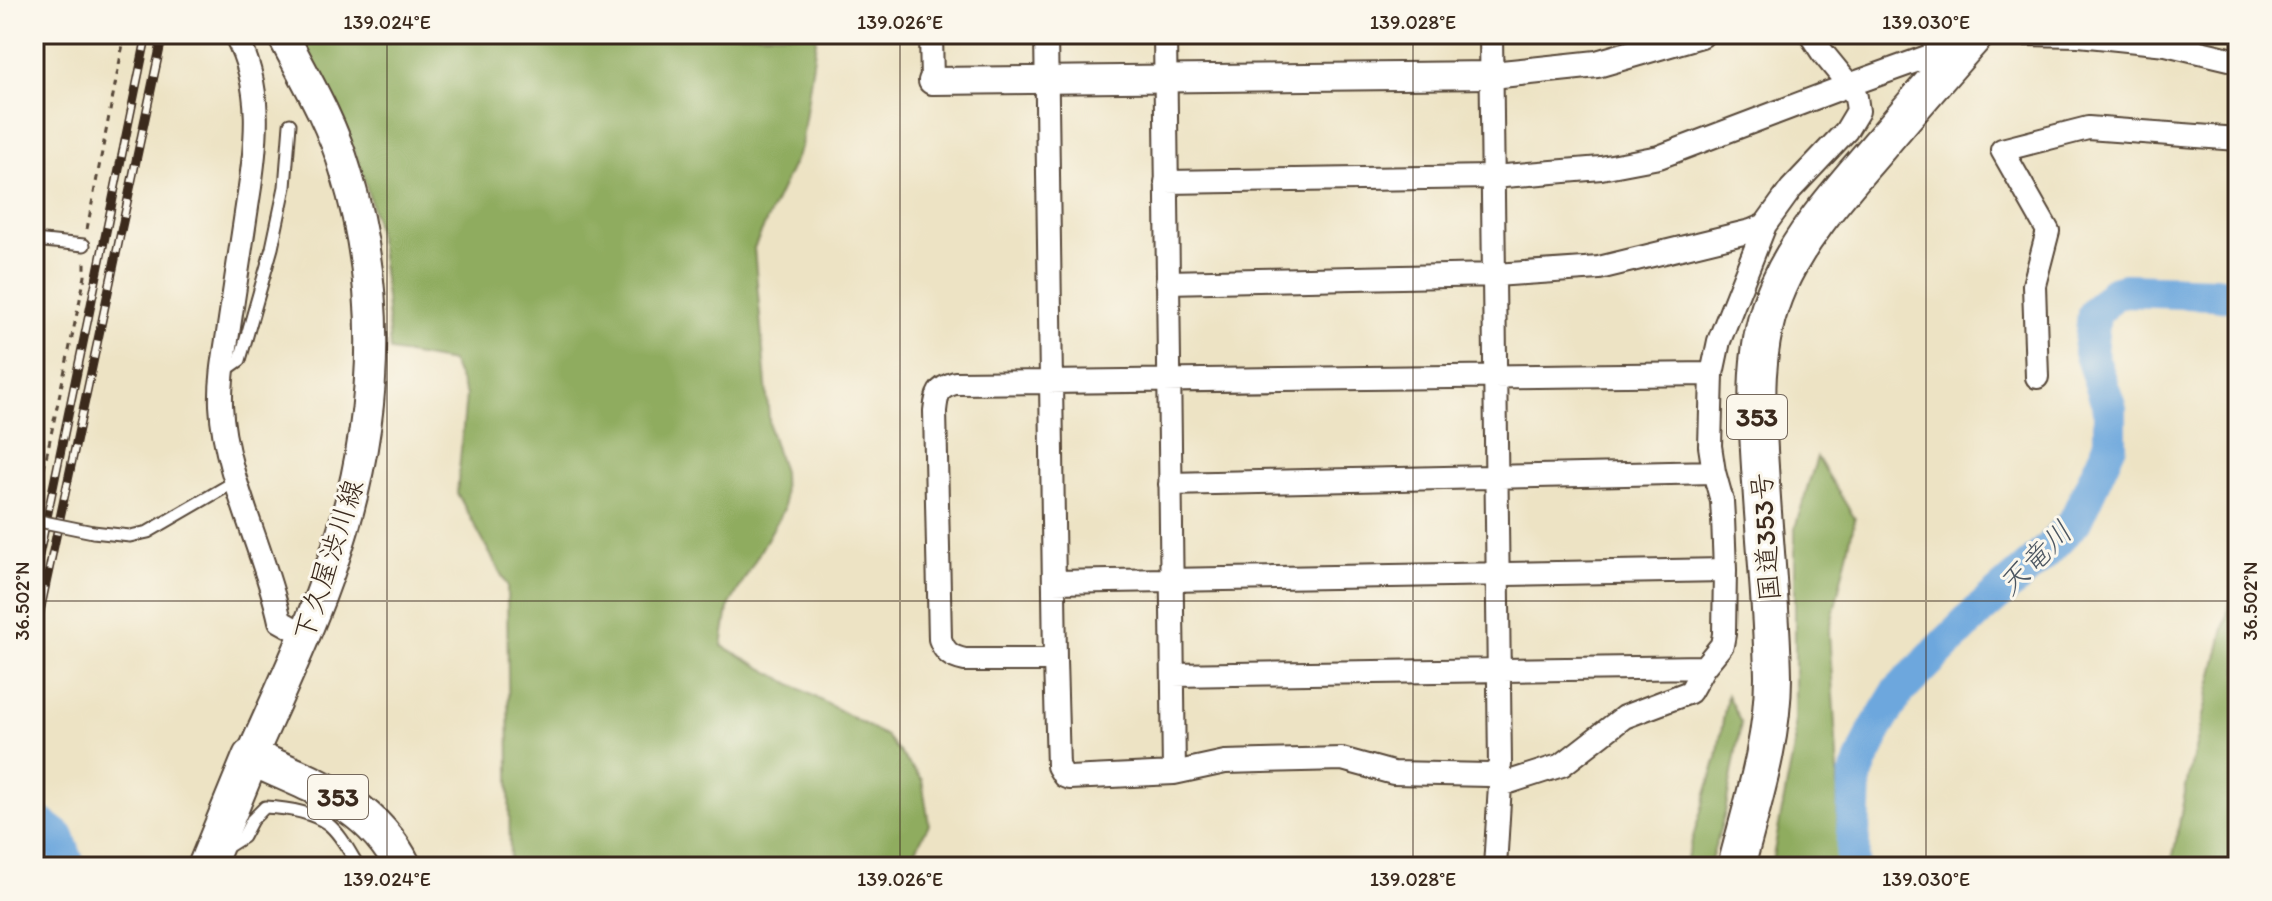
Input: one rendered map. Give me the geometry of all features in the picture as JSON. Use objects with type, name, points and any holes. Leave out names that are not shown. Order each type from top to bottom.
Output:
[{"type":"highway","name":"国道353号","points":[[1736,867],[1772,713],[1771,639],[1757,426],[1760,352],[1766,320],[1778,286],[1805,238],[1839,192],[1967,44]]},
{"type":"highway","points":[[208,863],[251,757]]},
{"type":"highway","name":"353","points":[[251,757],[349,803],[371,822],[403,867]]},
{"type":"main road","name":"下久屋渋川線","points":[[251,757],[305,635],[344,528],[366,424],[373,324],[362,233],[346,171],[333,134],[282,34]]},
{"type":"street","points":[[235,34],[242,47],[254,90],[257,142],[223,372],[222,423],[236,481],[273,590],[280,621],[305,635]]},
{"type":"street","points":[[931,34],[932,81],[1492,75],[1597,64],[1701,34]]},
{"type":"street","points":[[1046,34],[1058,766],[1069,778],[1174,773],[1225,762],[1342,759],[1393,773],[1489,775],[1496,772],[1501,758],[1501,669],[1491,34]]},
{"type":"street","points":[[1165,34],[1174,773]]},
{"type":"street","points":[[1495,867],[1500,785],[1562,765],[1624,717],[1690,692],[1704,667],[1722,645],[1725,570],[1722,501],[1710,446],[1712,374],[1719,341],[1765,225],[1791,189],[1846,131],[1858,111],[1856,97],[1849,85],[1810,34]]},
{"type":"street","points":[[2022,34],[2079,35],[2166,44],[2238,61]]},
{"type":"street","points":[[1166,182],[1492,177],[1601,168],[1659,157],[1967,44]]},
{"type":"street","points":[[2037,377],[2034,285],[2048,231],[2002,150],[2088,128],[2238,139]]},
{"type":"street","points":[[1167,282],[1495,275],[1599,268],[1765,225]]},
{"type":"street","points":[[1055,660],[965,660],[945,651],[940,639],[935,411],[936,396],[943,387],[955,383],[1051,381],[1712,374]]},
{"type":"street","points":[[1170,484],[1714,472]]},
{"type":"street","points":[[1054,582],[1725,570]]},
{"type":"street","points":[[1173,675],[1704,667]]},
{"type":"lane","points":[[223,372],[240,360],[272,248],[285,187],[290,124]]},
{"type":"lane","points":[[34,240],[84,245]]},
{"type":"lane","points":[[34,520],[130,536],[148,532],[236,481]]},
{"type":"lane","points":[[208,863],[243,837],[252,820],[265,807],[292,808],[327,824],[359,867]]},
{"type":"path","points":[[34,502],[37,500],[85,276],[84,245],[125,34]]},
{"type":"green space","points":[[295,34],[817,34],[801,147],[754,248],[770,430],[783,472],[784,509],[728,608],[722,646],[886,736],[922,780],[929,824],[907,867],[510,867],[507,585],[457,493],[466,395],[452,362],[390,351],[380,252],[371,203],[343,126]]},
{"type":"green space","points":[[1817,457],[1855,519],[1829,633],[1838,772],[1837,867],[1771,867],[1795,742],[1795,528]]},
{"type":"green space","points":[[2238,570],[2238,867],[2171,867],[2186,787]]},
{"type":"green space","points":[[1727,695],[1741,723],[1725,813],[1709,867],[1684,867],[1717,758]]},
{"type":"waterway","name":"天竜川","points":[[1852,867],[1855,778],[1875,730],[1898,692],[2075,521],[2110,445],[2110,409],[2090,352],[2094,314],[2114,293],[2125,290],[2215,293],[2238,297]]},
{"type":"waterway","name":"天竜川","points":[[34,819],[58,837],[69,867]]},
{"type":"railway","points":[[34,580],[147,34]]},
{"type":"railway","points":[[34,640],[163,34]]}]
